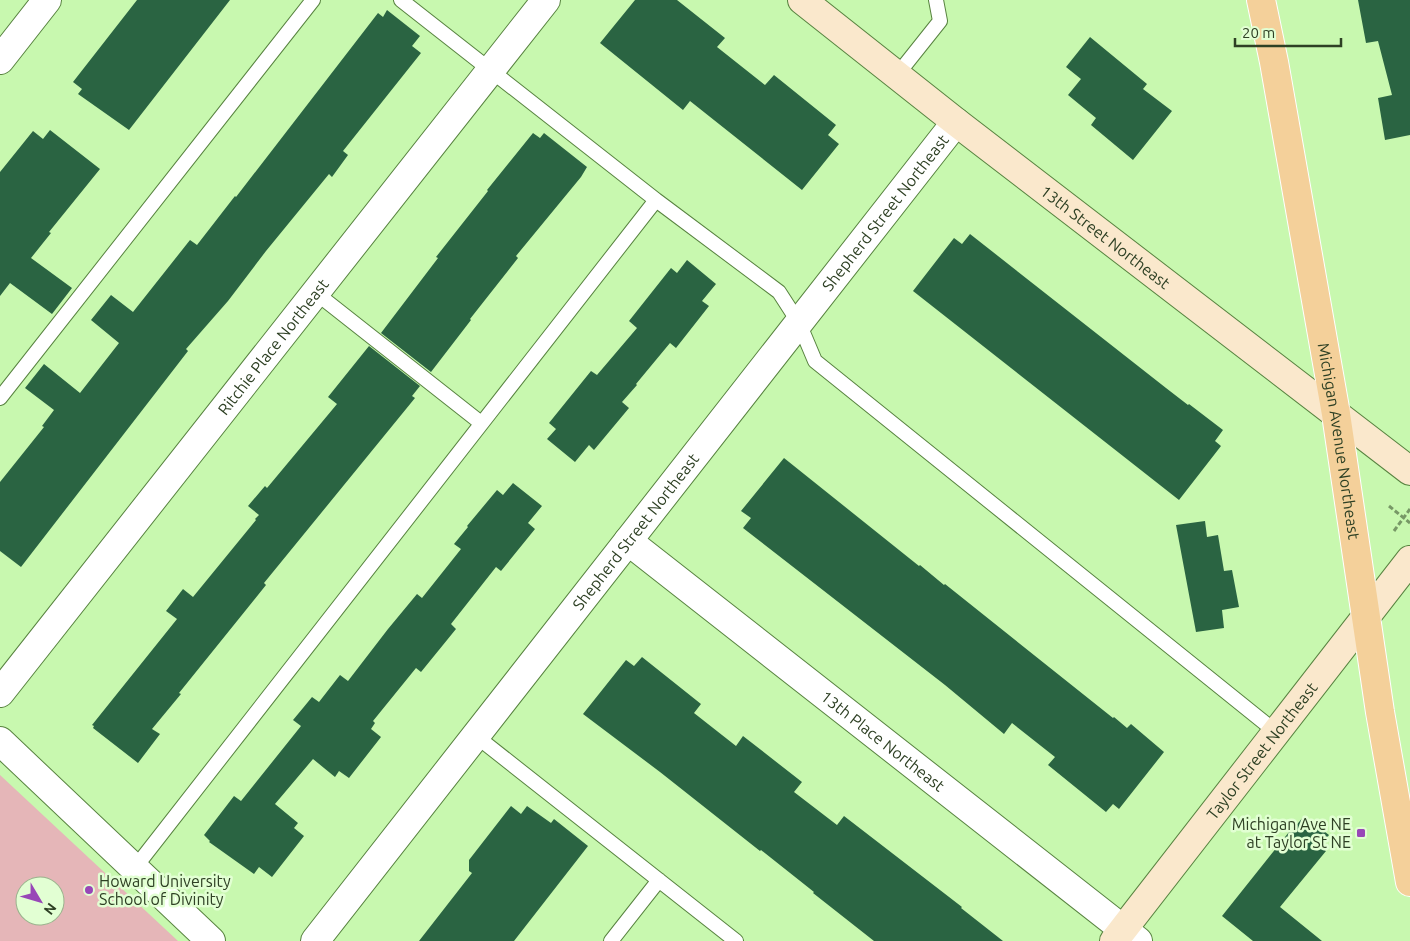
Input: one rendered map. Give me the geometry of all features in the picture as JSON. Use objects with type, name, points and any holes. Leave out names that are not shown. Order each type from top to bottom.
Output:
[{"type":"main road","name":"Michigan Avenue Northeast","points":[[1261,0],[1276,72],[1336,414],[1380,712],[1410,882]]},
{"type":"street","points":[[0,60],[47,0]]},
{"type":"street","name":"Ritchie Place Northeast","points":[[0,693],[546,0]]},
{"type":"street","name":"13th Street Northeast","points":[[802,0],[956,122],[1410,471]]},
{"type":"street","name":"Shepherd Street Northeast","points":[[315,941],[956,122]]},
{"type":"street","name":"13th Place Northeast","points":[[628,541],[1125,937]]},
{"type":"street","name":"Taylor Street Northeast","points":[[1125,937],[1276,732],[1410,560]]},
{"type":"street","points":[[0,741],[211,941]]},
{"type":"lane","points":[[0,398],[313,0]]},
{"type":"lane","points":[[401,0],[656,200],[779,292],[799,323],[815,361],[1276,732]]},
{"type":"lane","points":[[897,75],[940,21],[936,0]]},
{"type":"lane","points":[[134,869],[656,200]]},
{"type":"lane","points":[[316,293],[481,424]]},
{"type":"lane","points":[[476,736],[736,941]]},
{"type":"lane","points":[[611,941],[658,880]]},
{"type":"path","points":[[1389,506],[1410,523]]},
{"type":"path","points":[[1394,531],[1410,509]]},
{"type":"shaded area","name":"Howard University School of Divinity","points":[[0,775],[178,941],[0,941]]},
{"type":"building","points":[[137,0],[230,0],[129,130],[78,94],[82,89],[73,82]]},
{"type":"building","points":[[635,0],[677,0],[725,38],[717,47],[765,85],[774,75],[836,125],[828,135],[839,144],[802,190],[690,101],[683,110],[600,43]]},
{"type":"building","points":[[1358,0],[1410,0],[1410,135],[1385,140],[1378,98],[1392,95],[1378,41],[1366,43]]},
{"type":"building","points":[[387,10],[420,36],[412,46],[421,53],[343,151],[348,155],[332,177],[329,174],[228,301],[186,349],[188,351],[21,567],[0,551],[0,482],[44,427],[42,426],[54,410],[25,388],[44,364],[80,393],[119,343],[91,320],[111,295],[133,312],[190,240],[197,245],[378,13],[383,17]]},
{"type":"building","points":[[1090,37],[1147,84],[1143,89],[1172,111],[1133,160],[1091,125],[1096,118],[1068,95],[1081,79],[1066,67]]},
{"type":"building","points":[[50,130],[100,169],[49,232],[51,233],[31,258],[72,288],[52,314],[10,283],[0,296],[0,172],[33,131],[43,139]]},
{"type":"building","points":[[533,133],[540,138],[544,133],[587,167],[581,177],[516,256],[518,258],[431,372],[381,333],[438,258],[436,257]]},
{"type":"building","points":[[970,234],[1166,388],[1223,430],[1215,441],[1221,446],[1179,500],[913,291],[954,238],[962,244]]},
{"type":"building","points":[[687,260],[716,284],[702,301],[709,306],[676,348],[670,343],[636,384],[622,402],[629,408],[594,450],[589,445],[575,462],[547,439],[556,429],[549,423],[591,371],[597,375],[637,328],[629,321],[671,268],[677,273]]},
{"type":"building","points":[[369,346],[420,386],[412,396],[415,398],[264,583],[266,585],[179,693],[181,694],[152,729],[160,734],[138,763],[93,728],[94,726],[92,725],[177,619],[166,611],[183,589],[193,597],[256,520],[259,515],[248,506],[265,486],[267,488],[337,404],[328,397]]},
{"type":"building","points":[[784,458],[1113,718],[1127,728],[1131,724],[1164,752],[1119,809],[1113,804],[1106,812],[1048,765],[1055,757],[1012,723],[1004,734],[945,685],[743,528],[751,518],[741,511]]},
{"type":"building","points":[[513,483],[542,506],[528,523],[535,529],[501,571],[496,567],[451,624],[456,629],[421,672],[416,668],[373,721],[375,723],[371,729],[381,737],[349,778],[339,771],[335,777],[313,759],[275,804],[298,823],[294,828],[304,836],[272,877],[259,867],[254,874],[209,842],[204,835],[234,796],[241,801],[301,726],[293,720],[312,697],[319,702],[340,675],[348,681],[417,594],[422,598],[461,549],[454,544],[497,490],[503,495]]},
{"type":"building","points":[[1205,521],[1207,537],[1218,535],[1224,571],[1232,570],[1239,607],[1222,610],[1224,628],[1196,632],[1176,525]]},
{"type":"building","points":[[642,657],[701,704],[694,713],[736,746],[743,736],[802,782],[794,792],[837,825],[844,816],[1003,941],[874,941],[761,850],[583,714],[626,660],[634,666]]},
{"type":"building","points":[[511,806],[521,814],[527,806],[551,823],[554,819],[588,846],[514,941],[419,941],[472,873],[469,871],[469,860]]},
{"type":"building","points":[[1304,816],[1329,835],[1320,846],[1326,851],[1280,907],[1322,941],[1253,941],[1222,916],[1293,827]]},
{"type":"place","name":"Michigan Ave NE at Taylor St NE","points":[[1361,833]]},
{"type":"place","name":"Howard University School of Divinity","points":[[89,890]]}]
